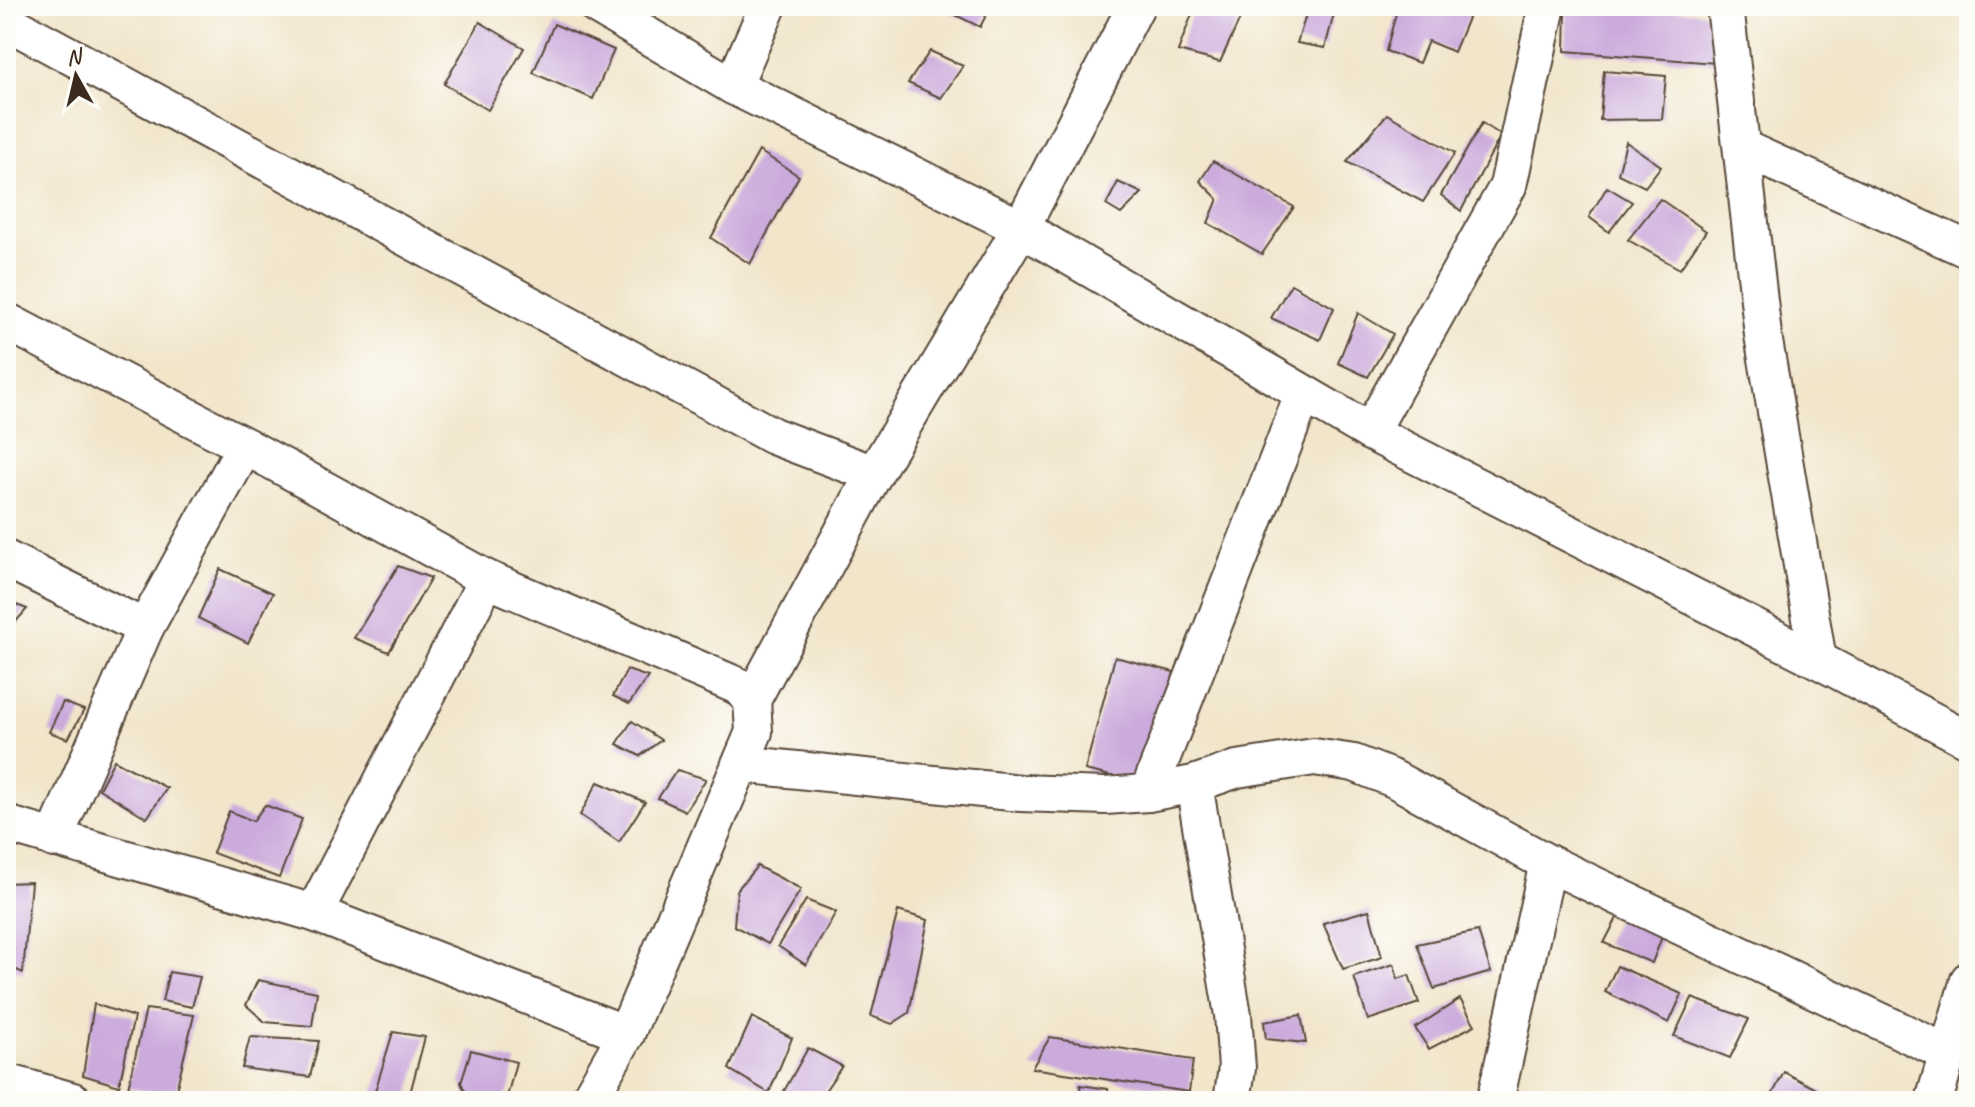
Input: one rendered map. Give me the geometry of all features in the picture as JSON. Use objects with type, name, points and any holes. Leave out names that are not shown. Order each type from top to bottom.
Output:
[{"type":"street","points":[[597,6],[733,86],[1021,228],[1370,432],[1969,740]]},
{"type":"street","points":[[733,86],[768,6]]},
{"type":"street","points":[[588,1101],[626,1034],[754,732],[752,700],[874,474],[1021,228],[1136,6]]},
{"type":"street","points":[[1370,432],[1508,186],[1547,6]]},
{"type":"street","points":[[1725,6],[1763,335],[1818,660]]},
{"type":"street","points":[[6,21],[773,436],[874,474]]},
{"type":"street","points":[[1742,148],[1969,250]]},
{"type":"street","points":[[6,321],[245,446],[487,579],[738,686],[752,700]]},
{"type":"street","points":[[1148,793],[1303,395]]},
{"type":"street","points":[[54,839],[145,628],[245,446]]},
{"type":"street","points":[[6,559],[145,628]]},
{"type":"street","points":[[314,913],[487,579]]},
{"type":"street","points":[[740,764],[1021,793],[1105,796],[1148,793],[1194,784],[1237,769],[1314,757],[1354,763],[1394,779],[1548,863],[1947,1053]]},
{"type":"street","points":[[1194,784],[1233,1015],[1237,1068],[1232,1101]]},
{"type":"street","points":[[6,824],[314,913],[626,1034]]},
{"type":"street","points":[[1495,1101],[1548,863]]},
{"type":"street","points":[[1934,1101],[1969,980]]},
{"type":"street","points":[[6,1082],[73,1101]]},
{"type":"building","points":[[937,6],[991,6],[980,27]]},
{"type":"building","points":[[1195,6],[1246,6],[1220,62],[1178,51]]},
{"type":"building","points":[[1336,6],[1325,48],[1297,43],[1306,15],[1279,7]]},
{"type":"building","points":[[1398,6],[1473,6],[1454,52],[1428,41],[1419,63],[1386,51]]},
{"type":"building","points":[[1573,6],[1636,6],[1708,13],[1715,63],[1565,51],[1566,10]]},
{"type":"building","points":[[480,22],[524,48],[488,110],[444,84]]},
{"type":"building","points":[[554,24],[614,50],[593,99],[533,73]]},
{"type":"building","points":[[930,51],[963,66],[941,98],[908,83]]},
{"type":"building","points":[[1604,71],[1666,76],[1662,119],[1600,120]]},
{"type":"building","points":[[1387,114],[1455,153],[1423,202],[1347,162]]},
{"type":"building","points":[[1482,123],[1501,135],[1461,211],[1441,195]]},
{"type":"building","points":[[1626,142],[1661,166],[1645,187],[1618,174]]},
{"type":"building","points":[[759,151],[799,176],[750,264],[711,238]]},
{"type":"building","points":[[1213,161],[1294,207],[1262,254],[1208,223],[1218,199],[1200,181]]},
{"type":"building","points":[[1118,182],[1142,193],[1121,214],[1106,205]]},
{"type":"building","points":[[1607,187],[1632,202],[1609,232],[1589,217]]},
{"type":"building","points":[[1660,199],[1706,231],[1680,269],[1628,240]]},
{"type":"building","points":[[1291,284],[1334,308],[1320,340],[1271,318]]},
{"type":"building","points":[[1358,313],[1393,334],[1368,377],[1338,363]]},
{"type":"building","points":[[398,566],[431,578],[389,652],[354,638]]},
{"type":"building","points":[[220,569],[273,593],[248,643],[198,618]]},
{"type":"building","points":[[6,601],[27,609],[6,633]]},
{"type":"building","points":[[1115,657],[1174,672],[1145,784],[1085,770]]},
{"type":"building","points":[[627,670],[648,677],[629,704],[613,696]]},
{"type":"building","points":[[63,702],[84,710],[68,739],[49,732]]},
{"type":"building","points":[[632,721],[661,740],[640,756],[617,744]]},
{"type":"building","points":[[114,760],[167,788],[147,818],[99,789]]},
{"type":"building","points":[[677,770],[706,779],[685,811],[658,798]]},
{"type":"building","points":[[598,782],[645,802],[619,842],[580,815]]},
{"type":"building","points":[[265,805],[302,819],[279,878],[213,853],[229,811],[253,821]]},
{"type":"building","points":[[757,866],[801,889],[768,944],[734,926],[737,890]]},
{"type":"building","points":[[31,882],[23,973],[6,965],[6,883]]},
{"type":"building","points":[[806,900],[836,912],[806,965],[778,946]]},
{"type":"building","points":[[1369,910],[1382,957],[1343,969],[1323,923]]},
{"type":"building","points":[[898,911],[928,920],[909,1013],[892,1024],[871,1016]]},
{"type":"building","points":[[1618,916],[1663,934],[1652,963],[1604,943]]},
{"type":"building","points":[[1478,931],[1491,972],[1434,989],[1417,944]]},
{"type":"building","points":[[1394,964],[1398,979],[1409,975],[1419,1003],[1368,1020],[1354,977]]},
{"type":"building","points":[[1617,966],[1682,994],[1669,1023],[1605,992]]},
{"type":"building","points":[[169,972],[200,977],[192,1007],[162,1001]]},
{"type":"building","points":[[258,980],[317,992],[312,1026],[265,1022],[246,1005]]},
{"type":"building","points":[[1692,998],[1749,1019],[1730,1058],[1674,1036]]},
{"type":"building","points":[[1460,999],[1475,1025],[1429,1049],[1415,1028]]},
{"type":"building","points":[[94,1004],[134,1017],[119,1086],[83,1075]]},
{"type":"building","points":[[146,1009],[194,1015],[175,1095],[128,1088]]},
{"type":"building","points":[[1301,1015],[1306,1043],[1266,1039],[1264,1022]]},
{"type":"building","points":[[752,1017],[792,1038],[769,1093],[729,1069]]},
{"type":"building","points":[[393,1032],[425,1037],[408,1101],[372,1101]]},
{"type":"building","points":[[250,1037],[319,1041],[310,1077],[242,1068]]},
{"type":"building","points":[[1050,1037],[1193,1060],[1189,1092],[1032,1068]]},
{"type":"building","points":[[808,1048],[842,1066],[818,1101],[779,1100]]},
{"type":"building","points":[[471,1050],[516,1062],[508,1093],[497,1101],[470,1101],[461,1083]]},
{"type":"building","points":[[1784,1072],[1824,1093],[1820,1101],[1769,1101]]},
{"type":"building","points":[[1080,1085],[1108,1089],[1110,1101],[1082,1101]]}]
